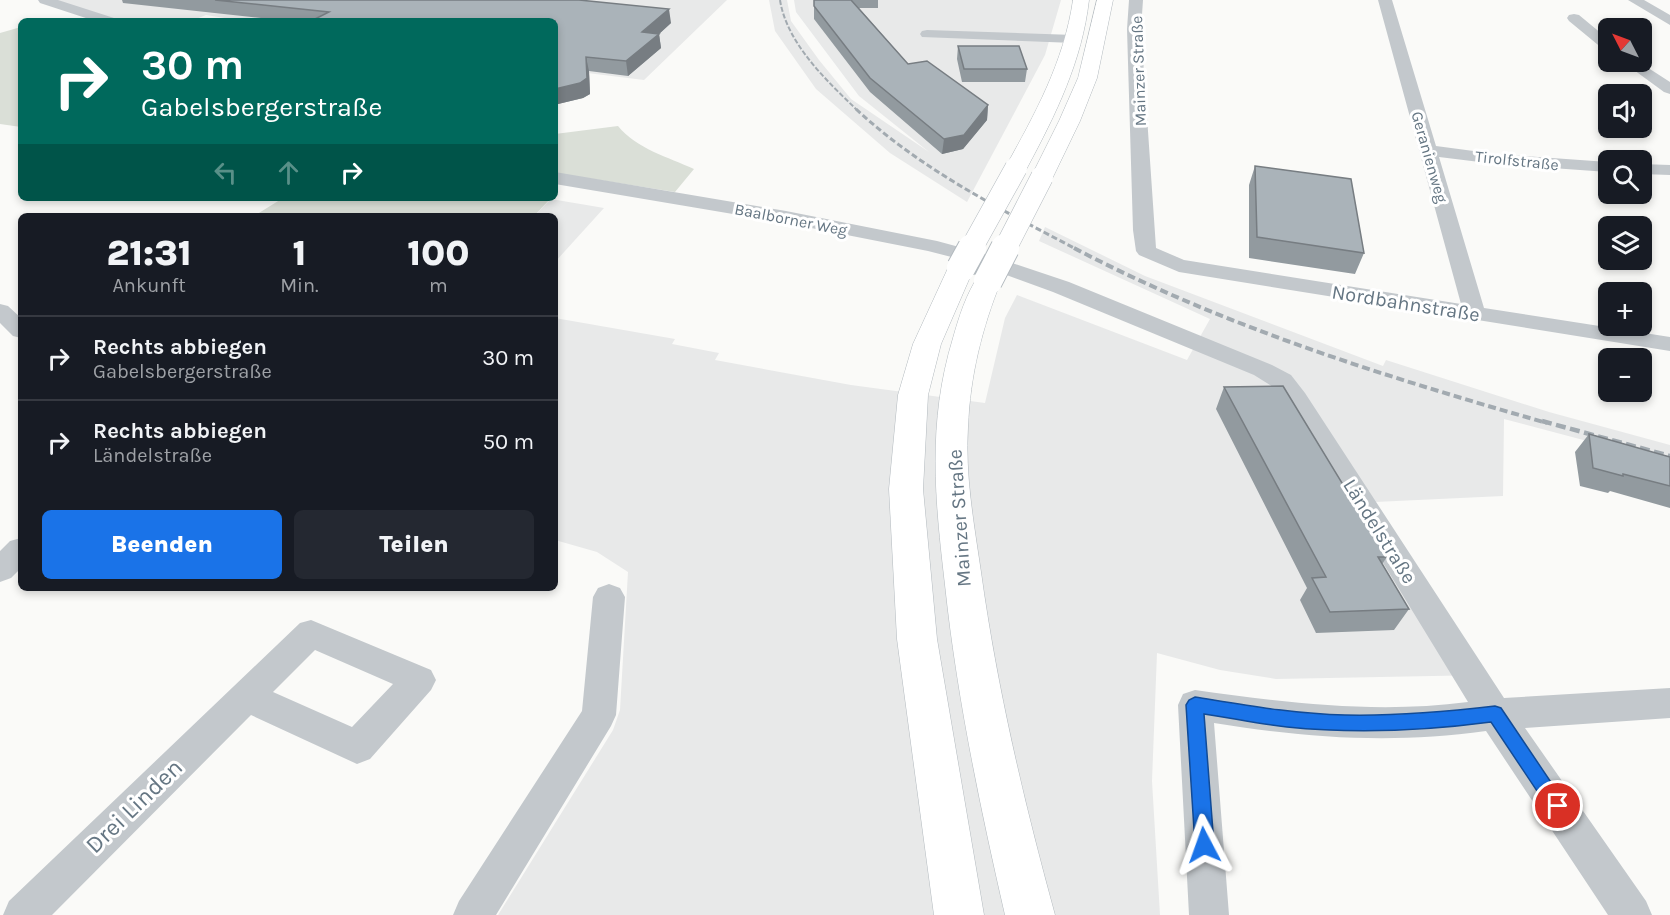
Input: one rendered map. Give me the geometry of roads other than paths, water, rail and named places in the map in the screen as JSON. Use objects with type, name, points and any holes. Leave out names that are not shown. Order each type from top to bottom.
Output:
[{"type":"main road","name":"Mainzer Straße","points":[[959,915],[917,639],[906,489],[909,423],[920,367],[927,345],[991,274],[1016,168],[1062,78],[1074,39],[1081,0]]},
{"type":"main road","name":"Mainzer Straße","points":[[1030,915],[1003,806],[971,643],[951,474],[954,399],[964,353],[981,295],[1074,113],[1092,64],[1105,0]]},
{"type":"street","points":[[45,0],[100,18]]},
{"type":"street","name":"Geranienweg","points":[[1385,0],[1475,314]]},
{"type":"street","points":[[1635,0],[1670,21]]},
{"type":"street","name":"Mainzer Straße","points":[[1136,5],[1134,29],[1143,230],[1146,250]]},
{"type":"street","points":[[1574,18],[1598,38]]},
{"type":"street","points":[[927,34],[1074,39]]},
{"type":"street","points":[[1645,72],[1670,89]]},
{"type":"street","name":"Tirolfstraße","points":[[1427,150],[1496,159],[1598,166]]},
{"type":"street","points":[[1652,169],[1670,170]]},
{"type":"street","name":"Baalborner Weg","points":[[558,179],[930,245],[978,258],[991,274]]},
{"type":"street","name":"Nordbahnstraße","points":[[1146,250],[1179,266],[1670,344]]},
{"type":"street","name":"Ländelstraße","points":[[991,274],[1263,370],[1282,381],[1296,399],[1495,714],[1632,915]]},
{"type":"street","points":[[0,311],[18,328]]},
{"type":"street","points":[[0,570],[18,552]]},
{"type":"street","points":[[473,915],[599,715],[609,597]]},
{"type":"street","name":"Drei Linden","points":[[23,915],[310,633],[419,680],[357,747],[246,696]]},
{"type":"street","points":[[1209,915],[1195,705],[1286,719],[1345,723],[1442,720],[1495,714],[1670,703]]},
{"type":"railway","points":[[780,0],[784,16],[800,47],[810,61],[856,109]]},
{"type":"railway","points":[[856,109],[907,151],[934,169],[990,203],[1076,249]]},
{"type":"railway","points":[[1076,249],[1130,276],[1246,326],[1366,368],[1547,423]]},
{"type":"railway","points":[[1542,421],[1670,456]]}]
